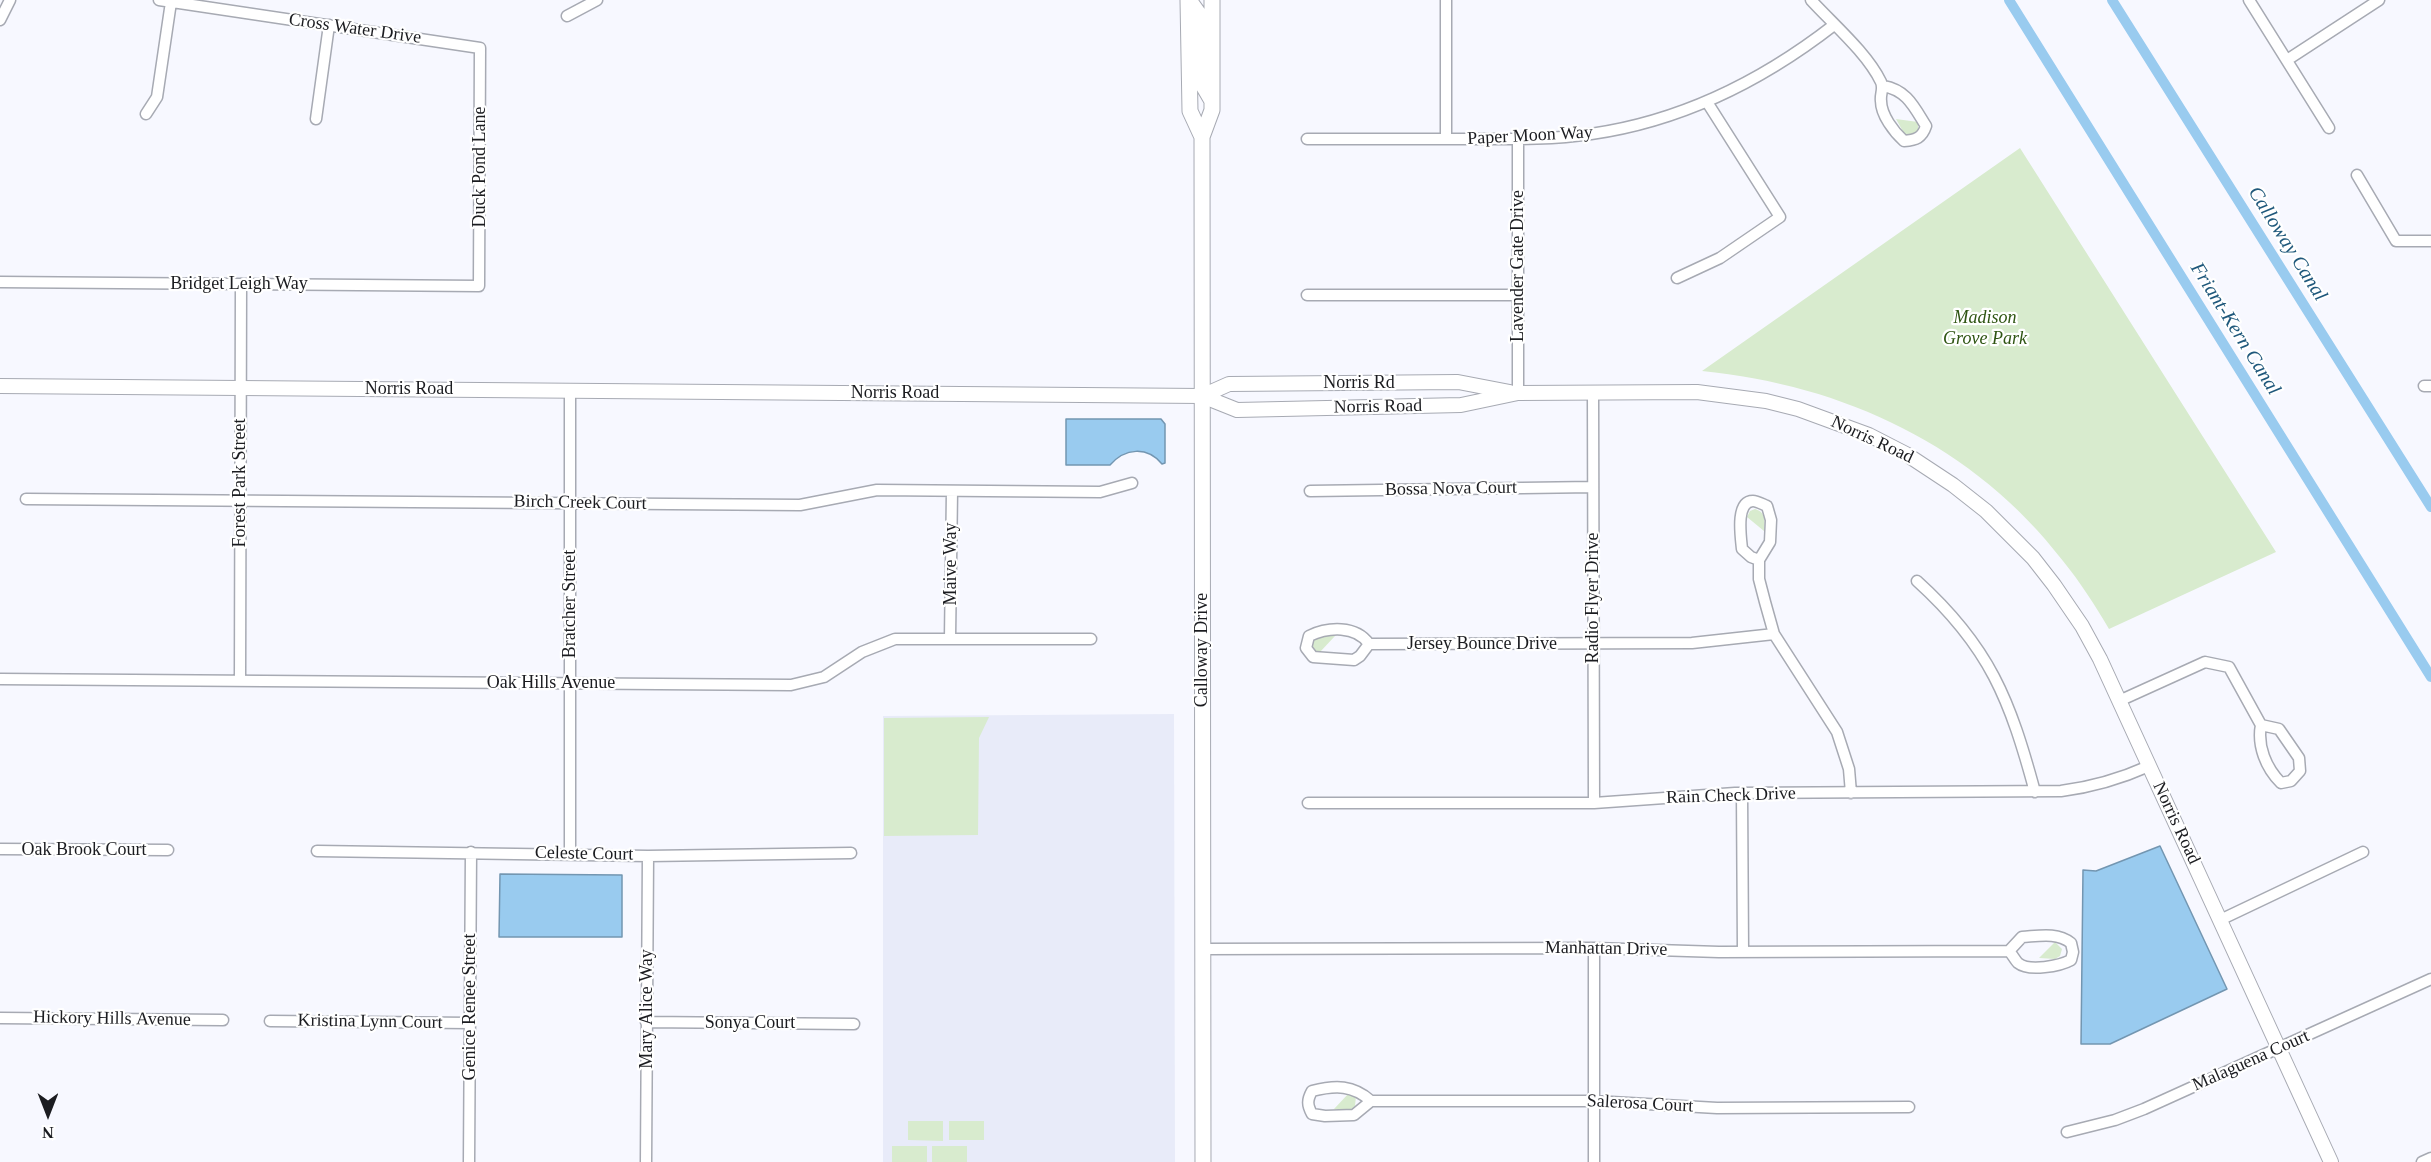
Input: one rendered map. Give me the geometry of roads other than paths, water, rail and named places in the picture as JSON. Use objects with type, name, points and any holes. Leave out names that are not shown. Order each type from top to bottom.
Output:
[{"type":"main road","points":[[1189,0],[1199,14],[1201,82],[1212,101]]},
{"type":"main road","name":"Calloway Drive","points":[[1189,0],[1190,111],[1202,137]]},
{"type":"main road","name":"Calloway Drive","points":[[1203,1162],[1202,137],[1212,110],[1212,0]]},
{"type":"street","points":[[0,20],[10,0]]},
{"type":"street","name":"Cross Water Drive","points":[[159,0],[480,48]]},
{"type":"street","points":[[567,16],[597,0]]},
{"type":"street","points":[[1446,0],[1446,139]]},
{"type":"street","points":[[1810,0],[1864,58],[1883,86],[1881,100],[1883,110],[1895,134],[1904,141],[1915,140],[1923,135],[1926,126],[1906,94],[1896,88],[1883,86]]},
{"type":"street","points":[[2249,0],[2329,128]]},
{"type":"street","points":[[2287,60],[2379,0]]},
{"type":"street","points":[[146,114],[157,97],[171,2]]},
{"type":"street","points":[[316,119],[329,25]]},
{"type":"street","name":"Paper Moon Way","points":[[1307,139],[1518,139],[1591,134],[1632,126],[1707,102],[1775,67],[1833,25]]},
{"type":"street","name":"Duck Pond Lane","points":[[478,286],[480,48]]},
{"type":"street","points":[[1677,278],[1720,258],[1780,217],[1707,102]]},
{"type":"street","name":"Lavender Gate Drive","points":[[1518,139],[1518,393]]},
{"type":"street","points":[[2357,175],[2397,241],[2431,241]]},
{"type":"street","name":"Bridget Leigh Way","points":[[0,282],[478,286]]},
{"type":"street","name":"Forest Park Street","points":[[240,681],[241,284]]},
{"type":"street","points":[[1307,295],[1518,295]]},
{"type":"street","name":"Norris Rd","points":[[1202,396],[1229,384],[1458,382],[1518,393]]},
{"type":"street","name":"Norris Road","points":[[0,386],[1202,396],[1238,410],[1461,405],[1518,393],[1697,392],[1766,401],[1838,422],[1906,454],[1932,470],[1977,504],[2033,558],[2082,626],[2120,701],[2331,1162]]},
{"type":"street","name":"Bratcher Street","points":[[570,391],[570,853]]},
{"type":"street","name":"Radio Flyer Drive","points":[[1593,392],[1593,803]]},
{"type":"street","name":"Birch Creek Court","points":[[26,499],[800,505],[877,490],[1100,492],[1132,483]]},
{"type":"street","name":"Bossa Nova Court","points":[[1310,491],[1593,487]]},
{"type":"street","name":"Maive Way","points":[[950,638],[952,491]]},
{"type":"street","points":[[1759,560],[1751,557],[1743,549],[1740,530],[1742,510],[1747,503],[1754,501],[1767,506],[1771,520],[1770,542],[1759,560],[1759,579],[1774,634],[1837,732],[1849,769],[1851,793]]},
{"type":"street","points":[[1917,581],[1958,622],[1990,667],[2013,718],[2035,792]]},
{"type":"street","name":"Jersey Bounce Drive","points":[[1340,629],[1363,636],[1369,644],[1354,660],[1313,657],[1306,648],[1309,636],[1319,631],[1340,629]]},
{"type":"street","name":"Jersey Bounce Drive","points":[[1369,644],[1692,644],[1774,634]]},
{"type":"street","name":"Oak Hills Avenue","points":[[0,679],[791,685],[824,677],[877,645],[911,638],[1091,639]]},
{"type":"street","points":[[2120,701],[2205,662],[2229,667],[2261,725],[2259,739],[2272,774],[2281,783],[2291,781],[2300,771],[2299,758],[2279,729],[2261,725]]},
{"type":"street","name":"Rain Check Drive","points":[[1308,803],[1593,803],[1743,793],[2035,792],[2089,787],[2149,766]]},
{"type":"street","points":[[1743,793],[1743,951]]},
{"type":"street","name":"Oak Brook Court","points":[[0,849],[168,850]]},
{"type":"street","name":"Celeste Court","points":[[317,851],[570,853],[648,856],[851,853]]},
{"type":"street","name":"Genice Renee Street","points":[[469,1162],[471,852]]},
{"type":"street","points":[[2220,920],[2363,852]]},
{"type":"street","name":"Mary Alice Way","points":[[646,1162],[648,856]]},
{"type":"street","points":[[2044,935],[2063,936],[2071,943],[2073,952],[2071,960],[2060,966],[2026,967],[2018,963],[2009,951],[2022,937],[2044,935]]},
{"type":"street","points":[[1594,948],[1594,1162]]},
{"type":"street","name":"Manhattan Drive","points":[[1203,949],[1594,948],[1743,951],[2009,951]]},
{"type":"street","name":"Malaguena Court","points":[[2067,1132],[2115,1120],[2145,1109],[2431,979]]},
{"type":"street","name":"Hickory Hills Avenue","points":[[0,1018],[223,1020]]},
{"type":"street","name":"Kristina Lynn Court","points":[[270,1021],[470,1023]]},
{"type":"street","name":"Sonya Court","points":[[646,1022],[854,1024]]},
{"type":"street","name":"Salerosa Court","points":[[1371,1101],[1358,1090],[1323,1089],[1312,1091],[1308,1098],[1308,1106],[1312,1114],[1325,1116],[1354,1115],[1371,1101],[1594,1101],[1718,1108],[1909,1107]]},
{"type":"street","points":[[2422,1162],[2431,1158]]},
{"type":"water","points":[[1066,419],[1161,419],[1165,424],[1165,463],[1162,464],[1150,454],[1136,451],[1122,455],[1110,465],[1066,465]]},
{"type":"water","points":[[2160,846],[2227,989],[2110,1044],[2081,1044],[2083,870],[2096,871]]},
{"type":"water","points":[[500,874],[622,875],[622,937],[499,937]]},
{"type":"waterway","name":"Friant-Kern Canal","points":[[2009,0],[2431,677]]},
{"type":"waterway","name":"Calloway Canal","points":[[2112,0],[2431,507]]},
{"type":"park label","name":"Madison Grove Park","points":[[1985,328]]}]
